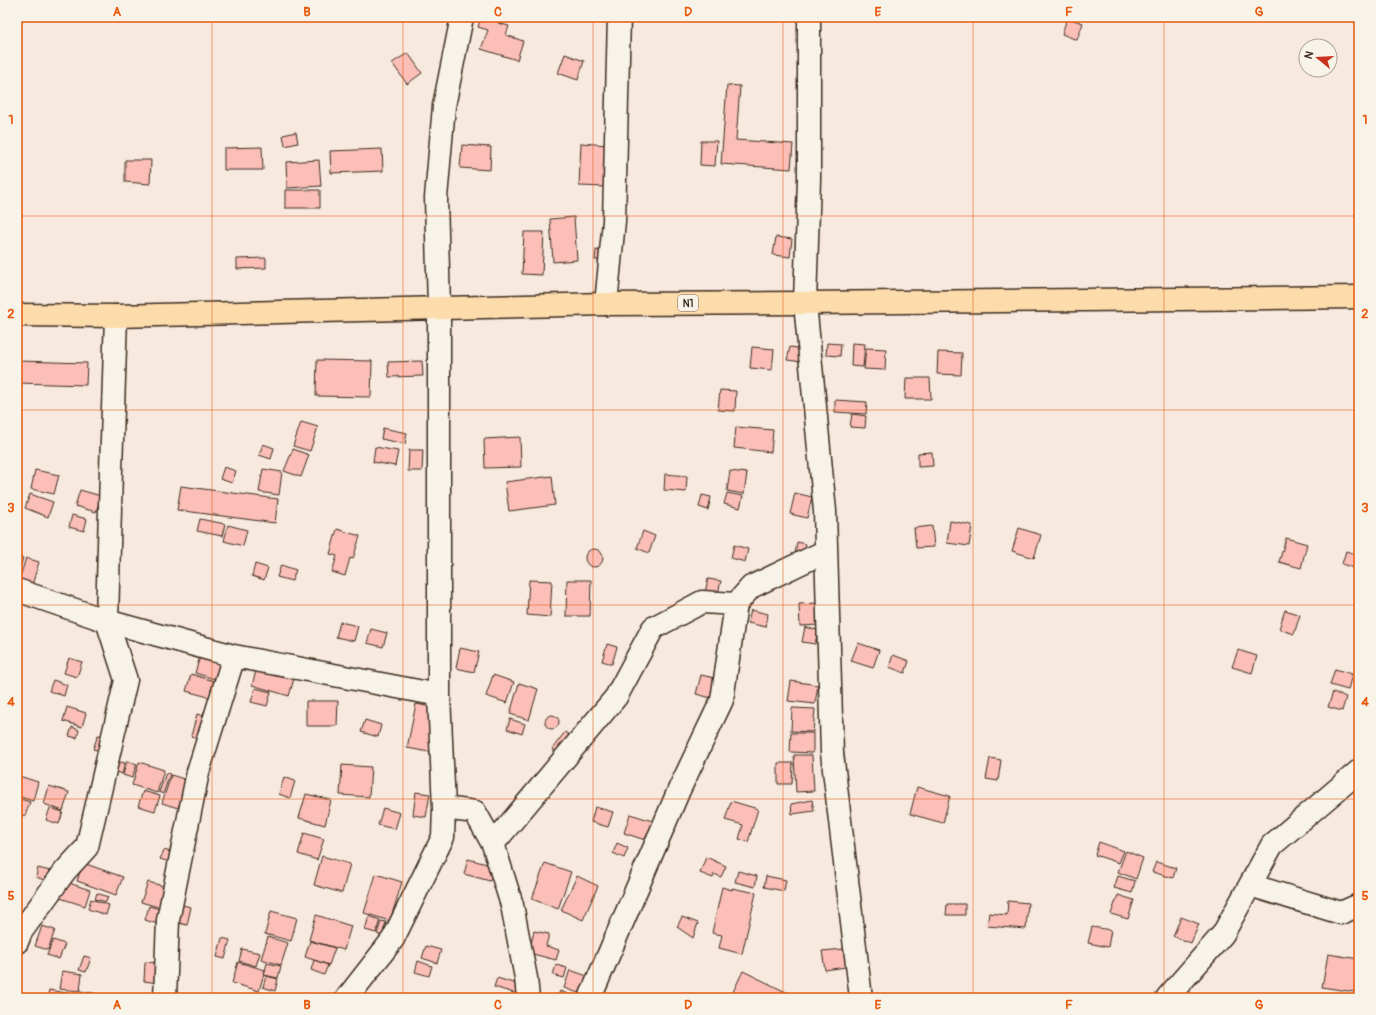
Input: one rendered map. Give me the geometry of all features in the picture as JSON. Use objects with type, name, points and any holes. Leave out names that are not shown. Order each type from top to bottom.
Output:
[{"type":"main road","name":"N1","points":[[17,315],[116,316],[606,304],[1359,297]]},
{"type":"street","points":[[347,998],[393,939],[442,837],[444,808],[439,695],[438,307],[436,198],[444,106],[462,17]]},
{"type":"street","points":[[606,304],[614,222],[619,17]]},
{"type":"street","points":[[809,17],[809,179],[805,303],[825,511],[832,753],[861,998]]},
{"type":"street","points":[[17,942],[21,932],[65,871],[87,847],[126,680],[107,621],[110,470],[116,316]]},
{"type":"street","points":[[590,998],[678,790],[722,700],[736,604],[751,587],[826,551]]},
{"type":"street","points":[[17,590],[107,621],[234,656],[439,695]]},
{"type":"street","points":[[493,844],[616,697],[653,628],[702,602],[736,604]]},
{"type":"street","points":[[165,998],[168,920],[198,772],[234,656]]},
{"type":"street","points":[[1167,998],[1223,934],[1272,845],[1359,771]]},
{"type":"street","points":[[444,808],[475,812],[493,844],[512,905],[526,978],[528,998]]},
{"type":"street","points":[[1250,885],[1341,913],[1359,905]]},
{"type":"building","points":[[481,17],[493,17],[500,19],[498,23],[509,26],[506,35],[523,41],[517,60],[481,49],[488,30],[478,27]]},
{"type":"building","points":[[1067,18],[1083,23],[1077,40],[1062,34]]},
{"type":"building","points":[[408,53],[422,73],[407,84],[392,63]]},
{"type":"building","points":[[565,54],[584,61],[578,80],[558,73]]},
{"type":"building","points":[[727,85],[740,86],[736,140],[793,144],[791,169],[721,164]]},
{"type":"building","points":[[296,132],[298,143],[285,146],[283,135]]},
{"type":"building","points":[[701,141],[717,141],[715,166],[700,165]]},
{"type":"building","points":[[581,143],[608,145],[606,187],[579,186]]},
{"type":"building","points":[[462,145],[491,147],[490,170],[460,168]]},
{"type":"building","points":[[262,147],[263,170],[224,170],[224,148]]},
{"type":"building","points":[[382,149],[383,171],[331,173],[330,151]]},
{"type":"building","points":[[125,160],[151,160],[150,184],[125,182]]},
{"type":"building","points":[[319,160],[321,186],[287,188],[286,162]]},
{"type":"building","points":[[285,190],[320,190],[320,208],[285,208]]},
{"type":"building","points":[[574,217],[577,260],[553,262],[550,219]]},
{"type":"building","points":[[524,232],[544,232],[542,275],[522,274]]},
{"type":"building","points":[[776,237],[792,239],[790,257],[773,255]]},
{"type":"building","points":[[596,250],[602,251],[602,260],[595,260]]},
{"type":"building","points":[[266,258],[266,268],[237,269],[237,259]]},
{"type":"building","points":[[827,343],[841,344],[840,356],[826,355]]},
{"type":"building","points":[[852,343],[865,344],[863,367],[851,366]]},
{"type":"building","points":[[752,347],[774,349],[772,370],[750,368]]},
{"type":"building","points":[[790,347],[805,349],[803,362],[787,360]]},
{"type":"building","points":[[866,348],[886,349],[885,370],[864,369]]},
{"type":"building","points":[[938,352],[962,353],[961,375],[937,374]]},
{"type":"building","points":[[317,360],[372,361],[371,397],[316,396]]},
{"type":"building","points":[[17,361],[87,363],[86,385],[17,383]]},
{"type":"building","points":[[422,361],[423,376],[389,377],[388,362]]},
{"type":"building","points":[[906,378],[930,378],[931,399],[905,399]]},
{"type":"building","points":[[720,390],[736,391],[735,411],[718,410]]},
{"type":"building","points":[[835,400],[867,402],[866,414],[835,412]]},
{"type":"building","points":[[852,414],[866,416],[865,428],[850,427]]},
{"type":"building","points":[[301,422],[318,427],[310,451],[293,446]]},
{"type":"building","points":[[736,427],[773,430],[771,452],[734,448]]},
{"type":"building","points":[[383,428],[407,433],[405,444],[381,439]]},
{"type":"building","points":[[520,437],[521,467],[485,468],[484,439]]},
{"type":"building","points":[[263,444],[274,448],[271,459],[259,455]]},
{"type":"building","points":[[375,447],[398,451],[395,466],[373,462]]},
{"type":"building","points":[[293,449],[309,455],[301,477],[284,471]]},
{"type":"building","points":[[409,450],[423,450],[422,471],[408,471]]},
{"type":"building","points":[[932,452],[933,466],[918,467],[918,453]]},
{"type":"building","points":[[224,467],[236,471],[232,483],[220,479]]},
{"type":"building","points":[[263,469],[282,472],[279,495],[259,492]]},
{"type":"building","points":[[35,470],[59,475],[54,494],[31,489]]},
{"type":"building","points":[[730,471],[747,473],[744,494],[727,491]]},
{"type":"building","points":[[665,474],[687,476],[686,492],[664,490]]},
{"type":"building","points":[[552,476],[555,505],[509,511],[505,482]]},
{"type":"building","points":[[181,486],[278,499],[275,523],[177,510]]},
{"type":"building","points":[[80,490],[101,496],[96,512],[75,506]]},
{"type":"building","points":[[727,493],[743,496],[740,508],[724,504]]},
{"type":"building","points":[[795,493],[812,497],[807,518],[790,514]]},
{"type":"building","points":[[30,494],[53,502],[48,517],[25,508]]},
{"type":"building","points":[[702,495],[711,497],[708,510],[699,507]]},
{"type":"building","points":[[72,515],[87,519],[84,531],[69,527]]},
{"type":"building","points":[[200,519],[225,524],[222,536],[197,531]]},
{"type":"building","points":[[950,521],[972,525],[969,546],[947,543]]},
{"type":"building","points":[[228,525],[247,530],[243,546],[224,541]]},
{"type":"building","points":[[932,526],[934,547],[916,548],[914,528]]},
{"type":"building","points":[[1019,528],[1041,535],[1034,558],[1012,551]]},
{"type":"building","points":[[337,529],[360,536],[353,559],[350,558],[345,576],[332,572],[337,556],[330,554]]},
{"type":"building","points":[[643,531],[655,536],[649,553],[637,548]]},
{"type":"building","points":[[1286,538],[1307,544],[1301,568],[1279,562]]},
{"type":"building","points":[[797,542],[806,544],[804,557],[795,555]]},
{"type":"building","points":[[734,545],[748,549],[745,562],[731,558]]},
{"type":"building","points":[[594,549],[600,552],[603,558],[600,564],[594,567],[588,564],[585,558],[588,552]]},
{"type":"building","points":[[1346,551],[1359,555],[1359,570],[1342,564]]},
{"type":"building","points":[[17,556],[23,558],[17,578]]},
{"type":"building","points":[[26,558],[39,562],[32,585],[19,580]]},
{"type":"building","points":[[255,564],[268,568],[264,580],[252,576]]},
{"type":"building","points":[[281,565],[296,570],[292,581],[277,577]]},
{"type":"building","points":[[708,579],[721,581],[716,601],[704,598]]},
{"type":"building","points":[[529,580],[552,581],[550,617],[527,615]]},
{"type":"building","points":[[567,580],[591,580],[590,616],[566,616]]},
{"type":"building","points":[[818,603],[819,625],[800,626],[799,604]]},
{"type":"building","points":[[751,610],[768,614],[766,627],[748,623]]},
{"type":"building","points":[[1285,610],[1300,615],[1294,634],[1279,629]]},
{"type":"building","points":[[340,622],[358,626],[354,641],[336,637]]},
{"type":"building","points":[[805,627],[818,630],[815,644],[802,642]]},
{"type":"building","points":[[371,629],[387,633],[383,647],[367,643]]},
{"type":"building","points":[[858,643],[879,650],[873,668],[851,661]]},
{"type":"building","points":[[607,644],[617,647],[612,664],[602,661]]},
{"type":"building","points":[[460,648],[479,652],[474,672],[456,668]]},
{"type":"building","points":[[202,650],[225,657],[218,680],[195,673]]},
{"type":"building","points":[[1238,650],[1257,656],[1252,673],[1232,667]]},
{"type":"building","points":[[893,655],[909,661],[905,673],[889,667]]},
{"type":"building","points":[[69,658],[82,662],[77,677],[64,673]]},
{"type":"building","points":[[258,664],[295,675],[289,696],[252,685]]},
{"type":"building","points":[[1335,669],[1352,674],[1348,690],[1330,685]]},
{"type":"building","points":[[191,674],[217,682],[212,698],[186,691]]},
{"type":"building","points":[[493,675],[514,682],[507,703],[486,696]]},
{"type":"building","points":[[701,675],[719,679],[715,699],[696,694]]},
{"type":"building","points":[[53,680],[67,685],[64,696],[49,691]]},
{"type":"building","points":[[791,681],[818,685],[815,704],[788,701]]},
{"type":"building","points":[[519,683],[538,689],[529,720],[510,714]]},
{"type":"building","points":[[255,688],[271,692],[267,706],[251,702]]},
{"type":"building","points":[[1333,692],[1346,697],[1342,711],[1328,707]]},
{"type":"building","points":[[306,701],[338,701],[337,726],[306,726]]},
{"type":"building","points":[[416,704],[438,708],[429,752],[407,748]]},
{"type":"building","points":[[67,707],[86,713],[82,727],[63,721]]},
{"type":"building","points":[[792,708],[815,709],[813,732],[791,731]]},
{"type":"building","points":[[197,714],[210,718],[204,740],[191,736]]},
{"type":"building","points":[[552,715],[557,717],[559,722],[557,727],[552,729],[547,727],[545,722],[547,717]]},
{"type":"building","points":[[510,719],[525,724],[522,734],[507,729]]},
{"type":"building","points":[[365,720],[381,725],[378,737],[361,732]]},
{"type":"building","points":[[72,727],[79,730],[77,738],[69,736]]},
{"type":"building","points":[[565,732],[573,738],[560,755],[552,749]]},
{"type":"building","points":[[791,733],[813,733],[813,753],[790,752]]},
{"type":"building","points":[[98,735],[104,736],[100,751],[93,749]]},
{"type":"building","points":[[794,755],[812,755],[814,791],[796,792]]},
{"type":"building","points":[[990,758],[1001,760],[998,781],[986,779]]},
{"type":"building","points":[[116,761],[125,763],[122,774],[113,771]]},
{"type":"building","points":[[127,761],[137,764],[132,778],[123,775]]},
{"type":"building","points":[[139,762],[164,770],[157,793],[132,785]]},
{"type":"building","points":[[778,763],[793,763],[792,784],[778,784]]},
{"type":"building","points":[[342,765],[371,767],[369,797],[340,795]]},
{"type":"building","points":[[166,773],[170,774],[163,794],[159,792]]},
{"type":"building","points":[[171,775],[187,780],[178,808],[162,803]]},
{"type":"building","points":[[19,776],[38,782],[33,801],[17,796],[17,783]]},
{"type":"building","points":[[284,777],[295,781],[290,798],[279,794]]},
{"type":"building","points":[[49,786],[69,792],[63,811],[44,804]]},
{"type":"building","points":[[917,787],[950,796],[943,823],[910,814]]},
{"type":"building","points":[[143,791],[160,796],[155,811],[138,806]]},
{"type":"building","points":[[416,792],[430,794],[426,817],[413,815]]},
{"type":"building","points":[[306,794],[331,800],[325,825],[299,818]]},
{"type":"building","points":[[17,798],[30,802],[25,816],[17,813]]},
{"type":"building","points":[[812,800],[814,811],[792,814],[791,804]]},
{"type":"building","points":[[731,801],[758,809],[748,842],[739,839],[743,825],[725,820]]},
{"type":"building","points":[[595,807],[613,812],[608,827],[591,822]]},
{"type":"building","points":[[50,808],[63,812],[59,824],[46,820]]},
{"type":"building","points":[[383,808],[400,813],[395,829],[378,825]]},
{"type":"building","points":[[630,814],[656,822],[651,842],[624,833]]},
{"type":"building","points":[[304,833],[324,839],[317,860],[298,854]]},
{"type":"building","points":[[1099,842],[1124,851],[1119,863],[1095,855]]},
{"type":"building","points":[[617,843],[628,848],[624,858],[613,853]]},
{"type":"building","points":[[164,850],[173,853],[170,862],[160,859]]},
{"type":"building","points":[[1126,851],[1143,858],[1136,879],[1118,872]]},
{"type":"building","points":[[322,856],[350,864],[342,893],[314,885]]},
{"type":"building","points":[[706,857],[726,866],[721,877],[714,874],[713,878],[700,873]]},
{"type":"building","points":[[468,859],[494,866],[490,881],[464,874]]},
{"type":"building","points":[[1156,862],[1176,868],[1173,878],[1152,872]]},
{"type":"building","points":[[83,863],[123,877],[116,895],[77,881]]},
{"type":"building","points":[[545,863],[571,872],[558,909],[532,899]]},
{"type":"building","points":[[38,868],[50,871],[47,881],[36,877]]},
{"type":"building","points":[[738,871],[757,876],[755,887],[735,882]]},
{"type":"building","points":[[376,874],[402,882],[390,921],[364,913]]},
{"type":"building","points":[[577,876],[598,886],[583,920],[561,910]]},
{"type":"building","points":[[766,876],[786,880],[784,891],[764,887]]},
{"type":"building","points":[[1118,876],[1135,881],[1132,893],[1114,888]]},
{"type":"building","points":[[66,882],[90,890],[85,906],[60,898]]},
{"type":"building","points":[[148,882],[171,888],[165,909],[141,902]]},
{"type":"building","points":[[722,887],[732,890],[732,888],[756,893],[742,954],[719,948],[722,935],[712,933]]},
{"type":"building","points":[[97,893],[108,897],[106,902],[95,899]]},
{"type":"building","points":[[1118,895],[1134,900],[1128,919],[1111,914]]},
{"type":"building","points":[[91,899],[109,905],[106,915],[88,909]]},
{"type":"building","points":[[1008,901],[1028,903],[1026,929],[987,926],[989,913],[1007,915]]},
{"type":"building","points":[[178,904],[191,907],[187,925],[174,922]]},
{"type":"building","points":[[947,904],[965,904],[965,915],[946,915]]},
{"type":"building","points":[[149,906],[164,910],[161,925],[145,920]]},
{"type":"building","points":[[271,911],[297,918],[291,941],[265,934]]},
{"type":"building","points":[[316,915],[351,926],[344,950],[309,940]]},
{"type":"building","points":[[369,916],[380,920],[376,933],[365,930]]},
{"type":"building","points":[[682,917],[698,923],[693,938],[677,927]]},
{"type":"building","points":[[1181,917],[1199,924],[1191,943],[1173,936]]},
{"type":"building","points":[[381,921],[386,922],[382,936],[377,934]]},
{"type":"building","points":[[42,926],[55,930],[48,950],[35,946]]},
{"type":"building","points":[[1092,927],[1111,930],[1108,947],[1088,943]]},
{"type":"building","points":[[534,931],[549,934],[546,946],[559,950],[556,960],[529,953]]},
{"type":"building","points":[[268,937],[288,943],[281,965],[261,959]]},
{"type":"building","points":[[222,938],[230,940],[225,959],[217,957]]},
{"type":"building","points":[[53,940],[65,944],[59,959],[47,955]]},
{"type":"building","points":[[310,941],[335,948],[329,965],[305,957]]},
{"type":"building","points":[[426,946],[441,950],[437,963],[422,958]]},
{"type":"building","points":[[242,949],[260,953],[256,966],[239,961]]},
{"type":"building","points":[[844,949],[846,967],[825,970],[822,951]]},
{"type":"building","points":[[1328,954],[1359,959],[1354,992],[1322,987]]},
{"type":"building","points":[[84,956],[91,958],[86,972],[79,970]]},
{"type":"building","points":[[314,960],[328,965],[324,975],[311,970]]},
{"type":"building","points":[[418,961],[432,966],[429,976],[415,972]]},
{"type":"building","points":[[145,962],[160,963],[158,983],[144,981]]},
{"type":"building","points":[[238,962],[265,970],[259,991],[232,983]]},
{"type":"building","points":[[267,963],[281,966],[278,978],[264,975]]},
{"type":"building","points":[[556,965],[567,968],[564,978],[553,975]]},
{"type":"building","points":[[570,970],[590,977],[584,995],[564,988]]},
{"type":"building","points":[[62,971],[82,974],[80,991],[59,989]]},
{"type":"building","points":[[743,971],[796,997],[740,998],[732,994]]},
{"type":"building","points":[[266,976],[278,979],[275,991],[263,987]]},
{"type":"building","points":[[497,978],[520,985],[517,994],[494,987]]},
{"type":"building","points":[[49,990],[72,994],[71,998],[47,998]]},
{"type":"building","points":[[82,991],[107,996],[107,998],[81,998]]},
{"type":"building","points":[[560,991],[578,998],[557,998]]}]
